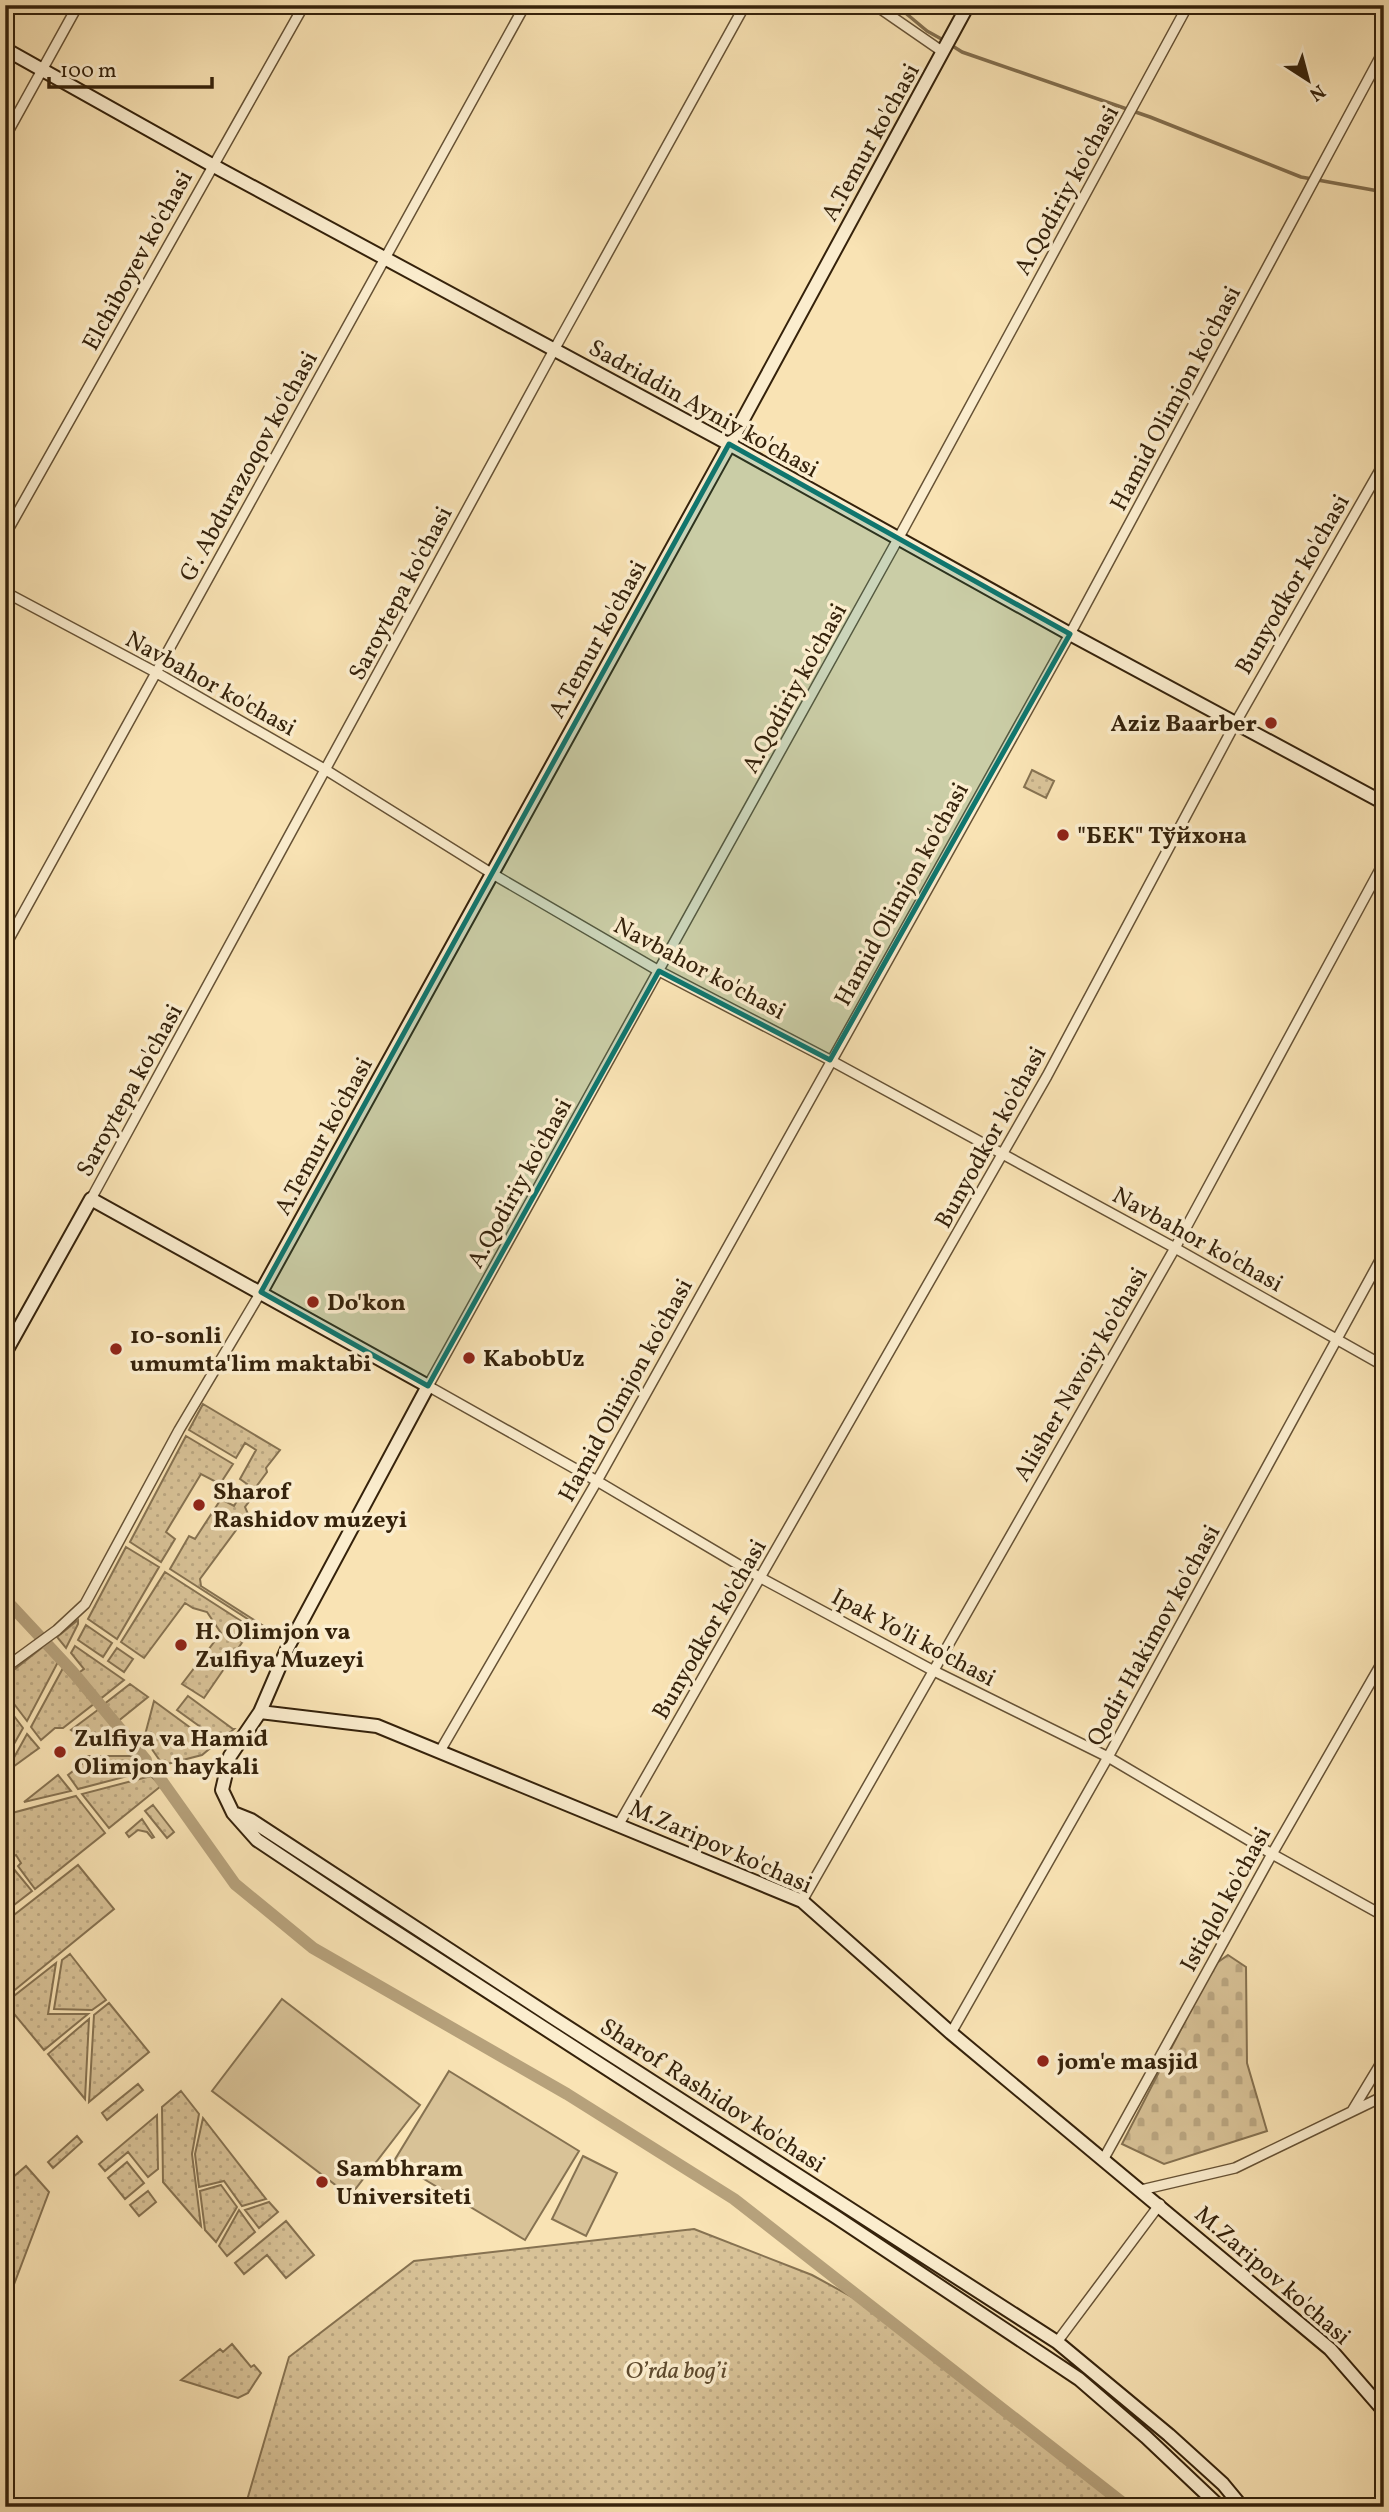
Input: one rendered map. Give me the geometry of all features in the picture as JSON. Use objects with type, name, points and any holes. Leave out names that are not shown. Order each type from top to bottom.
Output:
[{"type":"street","points":[[5,137],[78,5]]},
{"type":"street","name":"Elchiboyev ko'chasi","points":[[5,535],[304,5]]},
{"type":"street","name":"G'. Abdurazoqov ko'chasi","points":[[5,946],[525,5]]},
{"type":"street","name":"Saroytepa ko'chasi","points":[[91,1199],[745,5]]},
{"type":"street","points":[[875,5],[943,52]]},
{"type":"street","name":"A.Temur ko'chasi","points":[[261,1292],[968,5]]},
{"type":"street","name":"A.Qodiriy ko'chasi","points":[[428,1386],[898,539],[1188,5]]},
{"type":"street","name":"Sadriddin Ayniy ko'chasi","points":[[5,49],[212,165],[729,444],[1070,634],[1384,803]]},
{"type":"street","name":"Hamid Olimjon ko'chasi","points":[[440,1751],[597,1481],[1070,634],[1384,50]]},
{"type":"street","name":"Bunyodkor ko'chasi","points":[[619,1824],[1003,1154],[1236,722],[1384,463]]},
{"type":"street","name":"Navbahor ko'chasi","points":[[5,592],[156,673],[326,770],[491,873],[659,971],[831,1060],[1384,1366]]},
{"type":"street","name":"Alisher Navoiy ko'chasi","points":[[803,1901],[932,1670],[1175,1248],[1384,862]]},
{"type":"street","points":[[5,1353],[91,1199],[428,1386],[288,1647],[260,1712],[230,1756],[222,1790],[233,1813],[257,1840],[360,1909],[836,2217],[1079,2379],[1220,2507]]},
{"type":"street","name":"Qodir Hakimov ko'chasi","points":[[951,2033],[1108,1757],[1384,1253]]},
{"type":"street","points":[[5,1668],[57,1630],[85,1604],[179,1430],[261,1292]]},
{"type":"street","name":"Ipak Yo'li ko'chasi","points":[[428,1386],[597,1481],[761,1578],[932,1670],[1108,1757],[1272,1854],[1384,1916]]},
{"type":"street","name":"Istiqlol ko'chasi","points":[[1102,2160],[1384,1659]]},
{"type":"street","name":"M.Zaripov ko'chasi","points":[[260,1712],[377,1726],[803,1901],[951,2033],[1102,2160],[1160,2204],[1330,2349],[1384,2411]]},
{"type":"street","name":"Sharof Rashidov ko'chasi","points":[[233,1813],[251,1820],[1058,2343],[1178,2443],[1223,2484],[1242,2507]]},
{"type":"street","points":[[1351,2112],[1384,2058]]},
{"type":"street","points":[[1141,2190],[1234,2168],[1384,2096]]},
{"type":"street","name":"M.Zaripov ko'chasi","points":[[1058,2343],[1160,2204]]},
{"type":"street","points":[[1046,2357],[1058,2343]]},
{"type":"highlighted area","points":[[729,444],[1070,634],[830,1060],[659,971],[428,1386],[261,1292]]},
{"type":"green space","points":[[1032,770],[1054,781],[1046,798],[1024,787]]},
{"type":"green space","points":[[203,1404],[280,1450],[266,1468],[267,1472],[256,1487],[258,1490],[245,1507],[248,1514],[200,1579],[201,1586],[273,1632],[271,1634],[170,1569],[189,1536],[195,1539],[221,1499],[234,1506],[247,1484],[240,1479],[256,1450],[245,1443],[236,1458],[189,1430]]},
{"type":"green space","points":[[186,1436],[233,1464],[220,1484],[201,1474],[166,1532],[175,1539],[161,1562],[130,1542]]},
{"type":"green space","points":[[126,1547],[159,1567],[117,1639],[88,1619]]},
{"type":"green space","points":[[165,1572],[252,1628],[204,1698],[182,1684],[221,1633],[207,1612],[185,1603],[144,1658],[121,1642]]},
{"type":"green space","points":[[78,1620],[78,1624],[66,1648],[57,1637]]},
{"type":"green space","points":[[86,1625],[112,1643],[103,1657],[78,1640]]},
{"type":"green space","points":[[44,1646],[58,1662],[27,1721],[5,1692],[5,1677]]},
{"type":"green space","points":[[75,1646],[124,1680],[99,1700],[77,1674],[84,1669],[71,1653]]},
{"type":"green space","points":[[117,1648],[133,1659],[124,1672],[108,1661]]},
{"type":"green space","points":[[63,1668],[95,1703],[63,1728],[55,1728],[41,1740],[31,1727]]},
{"type":"green space","points":[[130,1684],[148,1697],[117,1722],[103,1705]]},
{"type":"green space","points":[[188,1696],[234,1729],[220,1741],[177,1710]]},
{"type":"green space","points":[[154,1701],[214,1745],[202,1755],[163,1765],[149,1745],[141,1750]]},
{"type":"green space","points":[[5,1704],[23,1728],[5,1760]]},
{"type":"green space","points":[[99,1709],[113,1725],[84,1746],[80,1736],[71,1730]]},
{"type":"green space","points":[[27,1734],[39,1748],[6,1772]]},
{"type":"green space","points":[[83,1756],[138,1756],[147,1771],[78,1789],[68,1775],[82,1764]]},
{"type":"green space","points":[[58,1775],[71,1791],[24,1802]]},
{"type":"green space","points":[[151,1776],[161,1786],[109,1828],[82,1794]]},
{"type":"green space","points":[[76,1796],[105,1833],[35,1889],[18,1866],[21,1863],[16,1855],[12,1857],[5,1847],[5,1818],[12,1813]]},
{"type":"green space","points":[[153,1805],[174,1832],[167,1838],[145,1811]]},
{"type":"green space","points":[[142,1819],[154,1837],[138,1830],[129,1837],[126,1833]]},
{"type":"green space","points":[[5,1854],[10,1860],[8,1862],[32,1891],[5,1912]]},
{"type":"green space","points":[[78,1865],[114,1909],[5,1998],[5,1922]]},
{"type":"green space","points":[[70,1954],[106,2000],[92,2010],[54,2009],[62,1960]]},
{"type":"green space","points":[[1228,1955],[1246,1967],[1247,2063],[1267,2131],[1164,2164],[1122,2144],[1214,1965]]},
{"type":"green space","points":[[56,1963],[48,2014],[88,2014],[44,2050],[5,2003]]},
{"type":"green space","points":[[282,1999],[420,2105],[350,2196],[212,2091]]},
{"type":"green space","points":[[109,2003],[149,2052],[89,2102],[94,2015]]},
{"type":"green space","points":[[89,2019],[85,2099],[48,2054]]},
{"type":"green space","points":[[449,2071],[579,2151],[525,2240],[394,2161]]},
{"type":"green space","points":[[138,2084],[143,2090],[107,2120],[102,2113]]},
{"type":"green space","points":[[181,2091],[199,2114],[192,2154],[201,2226],[163,2182],[162,2107]]},
{"type":"green space","points":[[157,2115],[158,2169],[148,2177],[128,2152],[105,2171],[99,2164]]},
{"type":"green space","points":[[203,2118],[266,2199],[242,2206],[224,2181],[199,2187],[195,2154]]},
{"type":"green space","points":[[77,2136],[82,2142],[53,2168],[48,2162]]},
{"type":"green space","points":[[583,2156],[617,2173],[586,2236],[552,2219]]},
{"type":"green space","points":[[127,2162],[144,2183],[125,2199],[108,2178]]},
{"type":"green space","points":[[26,2166],[49,2192],[13,2287],[5,2279],[5,2184]]},
{"type":"green space","points":[[221,2185],[237,2207],[216,2242],[205,2230],[200,2191]]},
{"type":"green space","points":[[148,2191],[156,2202],[139,2216],[130,2205]]},
{"type":"green space","points":[[269,2202],[278,2212],[259,2228],[245,2210]]},
{"type":"green space","points":[[239,2210],[255,2232],[227,2256],[219,2246]]},
{"type":"green space","points":[[286,2221],[314,2255],[286,2278],[267,2255],[244,2274],[235,2263]]},
{"type":"green space","name":"O’rda bog’i","points":[[694,2229],[812,2275],[854,2298],[1089,2478],[1117,2507],[245,2507],[289,2357],[414,2261]]},
{"type":"green space","points":[[232,2344],[251,2367],[254,2365],[261,2373],[248,2393],[238,2398],[181,2380],[220,2349],[223,2352]]},
{"type":"waterway","points":[[896,5],[927,31],[945,41]]},
{"type":"waterway","points":[[951,45],[962,52],[1150,117],[1301,177],[1384,192]]},
{"type":"waterway","points":[[5,1290],[9,1298],[5,1316]]},
{"type":"waterway","points":[[5,1599],[72,1671],[146,1760]]},
{"type":"waterway","points":[[159,1777],[235,1884],[313,1948],[567,2094],[734,2199],[1128,2507]]},
{"type":"place","name":"Aziz Baarber","points":[[1271,723]]},
{"type":"place","name":"\"БЕК\" Тўйхона","points":[[1063,835]]},
{"type":"place","name":"Do'kon","points":[[313,1302]]},
{"type":"place","name":"10-sonli umumta'lim maktabi","points":[[116,1349]]},
{"type":"place","name":"KabobUz","points":[[469,1358]]},
{"type":"place","name":"Sharof Rashidov muzeyi","points":[[199,1505]]},
{"type":"place","name":"H. Olimjon va Zulfiya Muzeyi","points":[[181,1645]]},
{"type":"place","name":"Zulfiya va Hamid Olimjon haykali","points":[[60,1752]]},
{"type":"place","name":"jom'e masjid","points":[[1043,2061]]},
{"type":"place","name":"Sambhram Universiteti","points":[[322,2182]]}]
